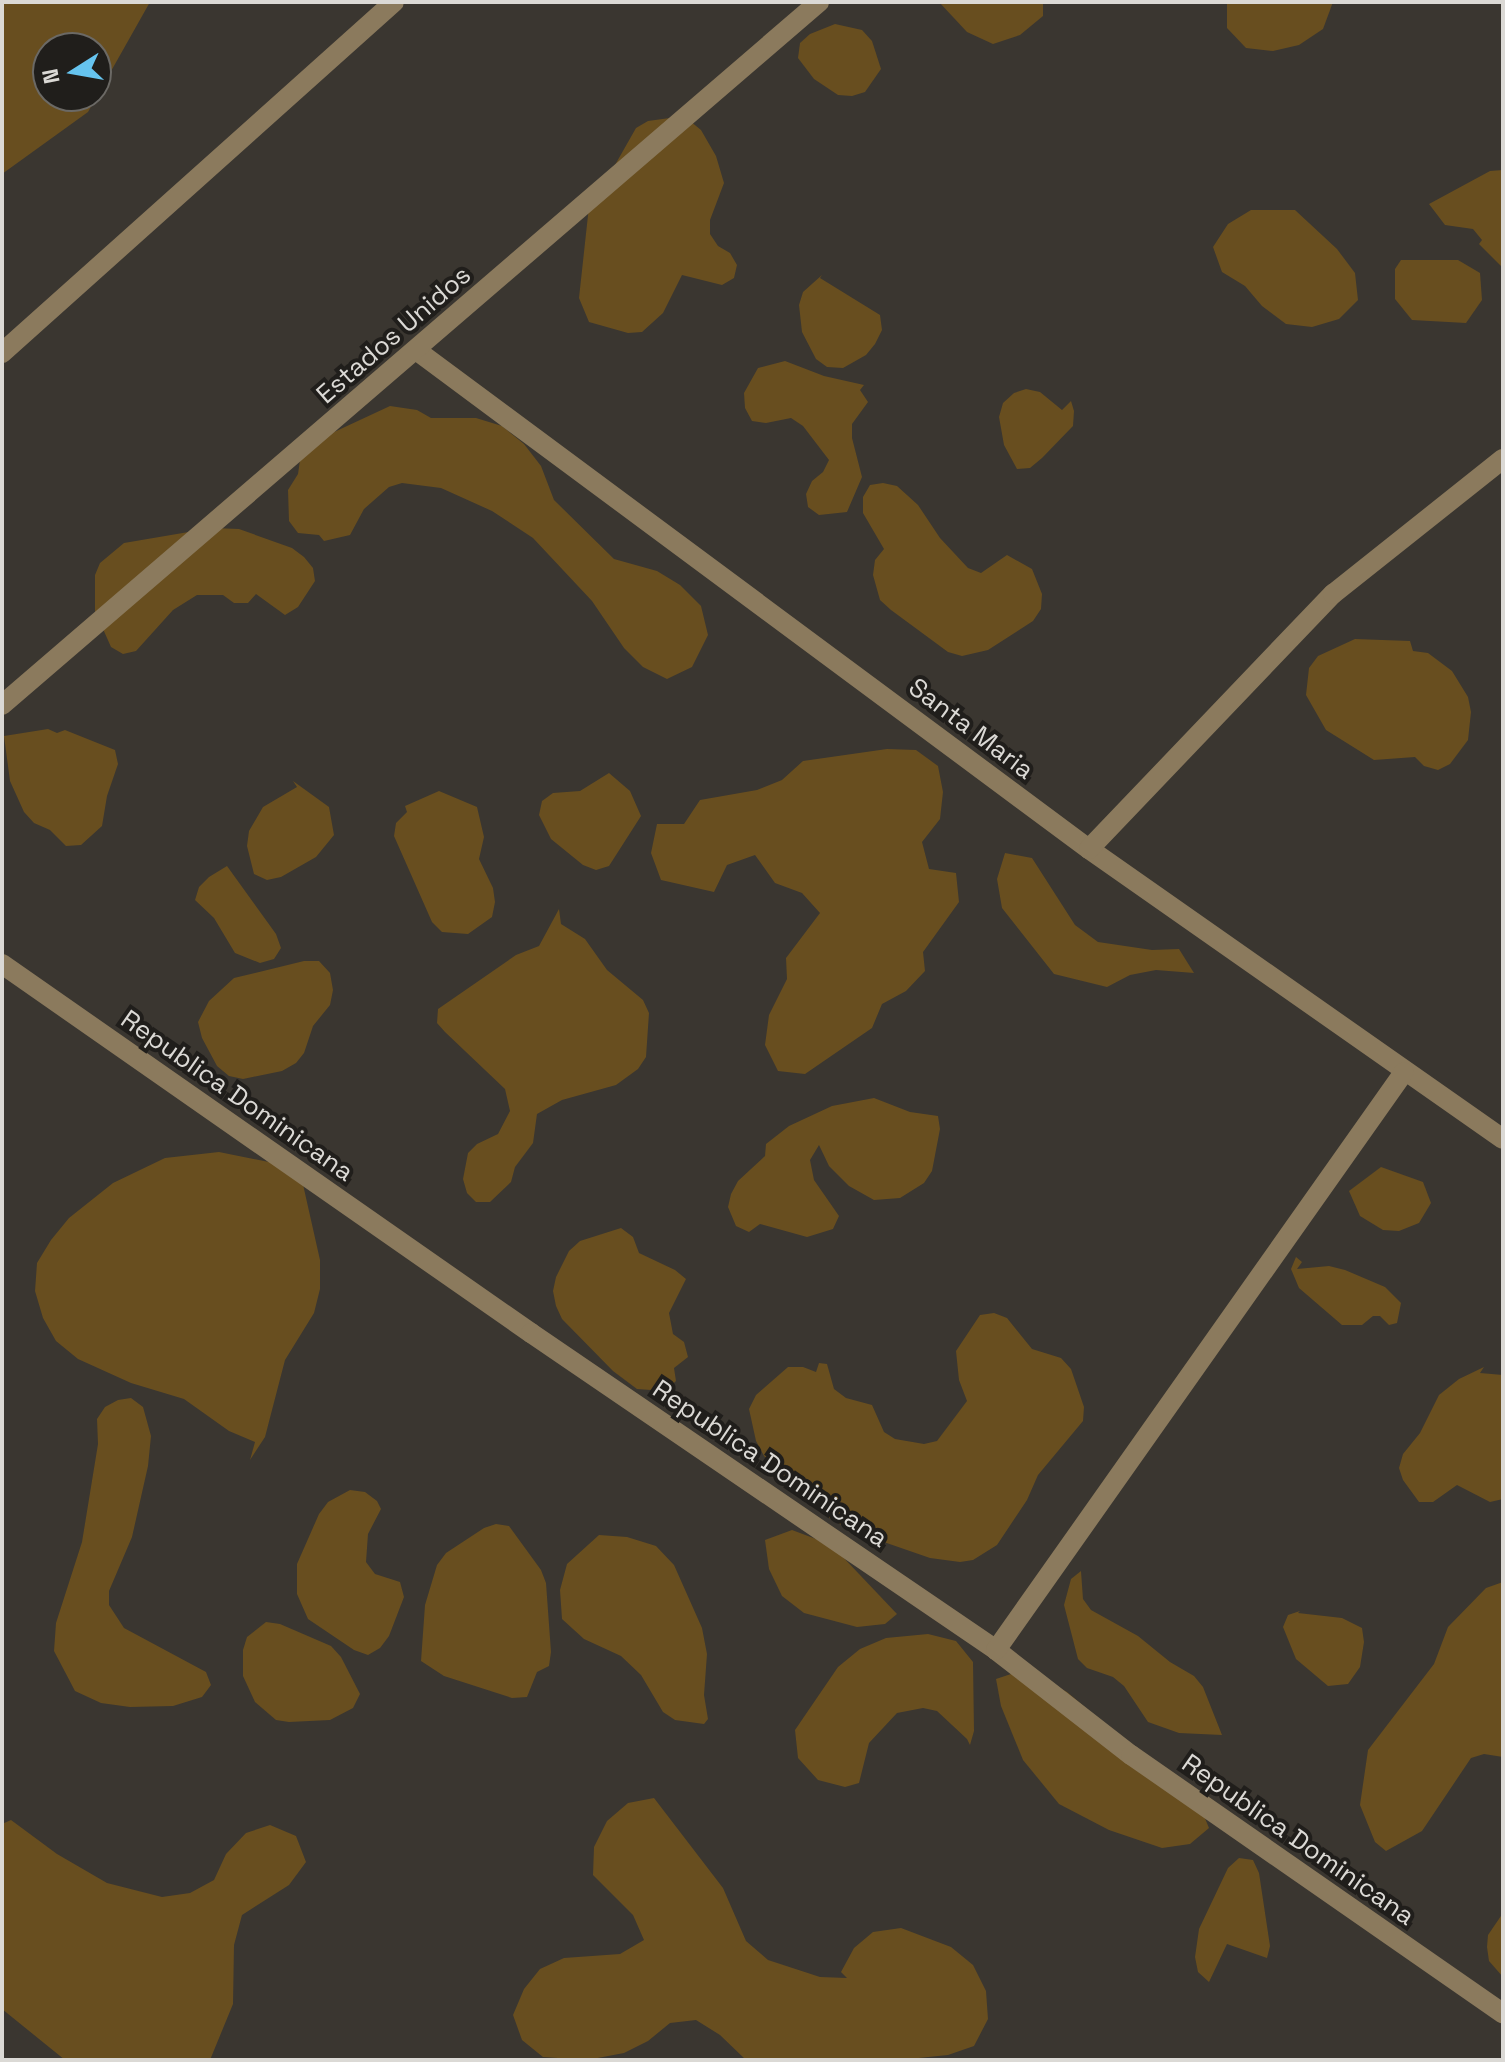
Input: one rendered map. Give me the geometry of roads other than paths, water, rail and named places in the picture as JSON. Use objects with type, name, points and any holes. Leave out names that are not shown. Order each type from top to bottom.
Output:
[{"type":"street","points":[[2,353],[394,2]]},
{"type":"street","name":"Estados Unidos","points":[[2,705],[819,2]]},
{"type":"street","name":"Santa Maria","points":[[416,350],[1089,849],[1503,1139]]},
{"type":"street","points":[[1089,849],[1333,594],[1503,459]]},
{"type":"street","name":"Republica Dominicana","points":[[2,964],[531,1333],[996,1650],[1131,1755],[1503,2014]]},
{"type":"street","points":[[996,1650],[1404,1072]]}]
